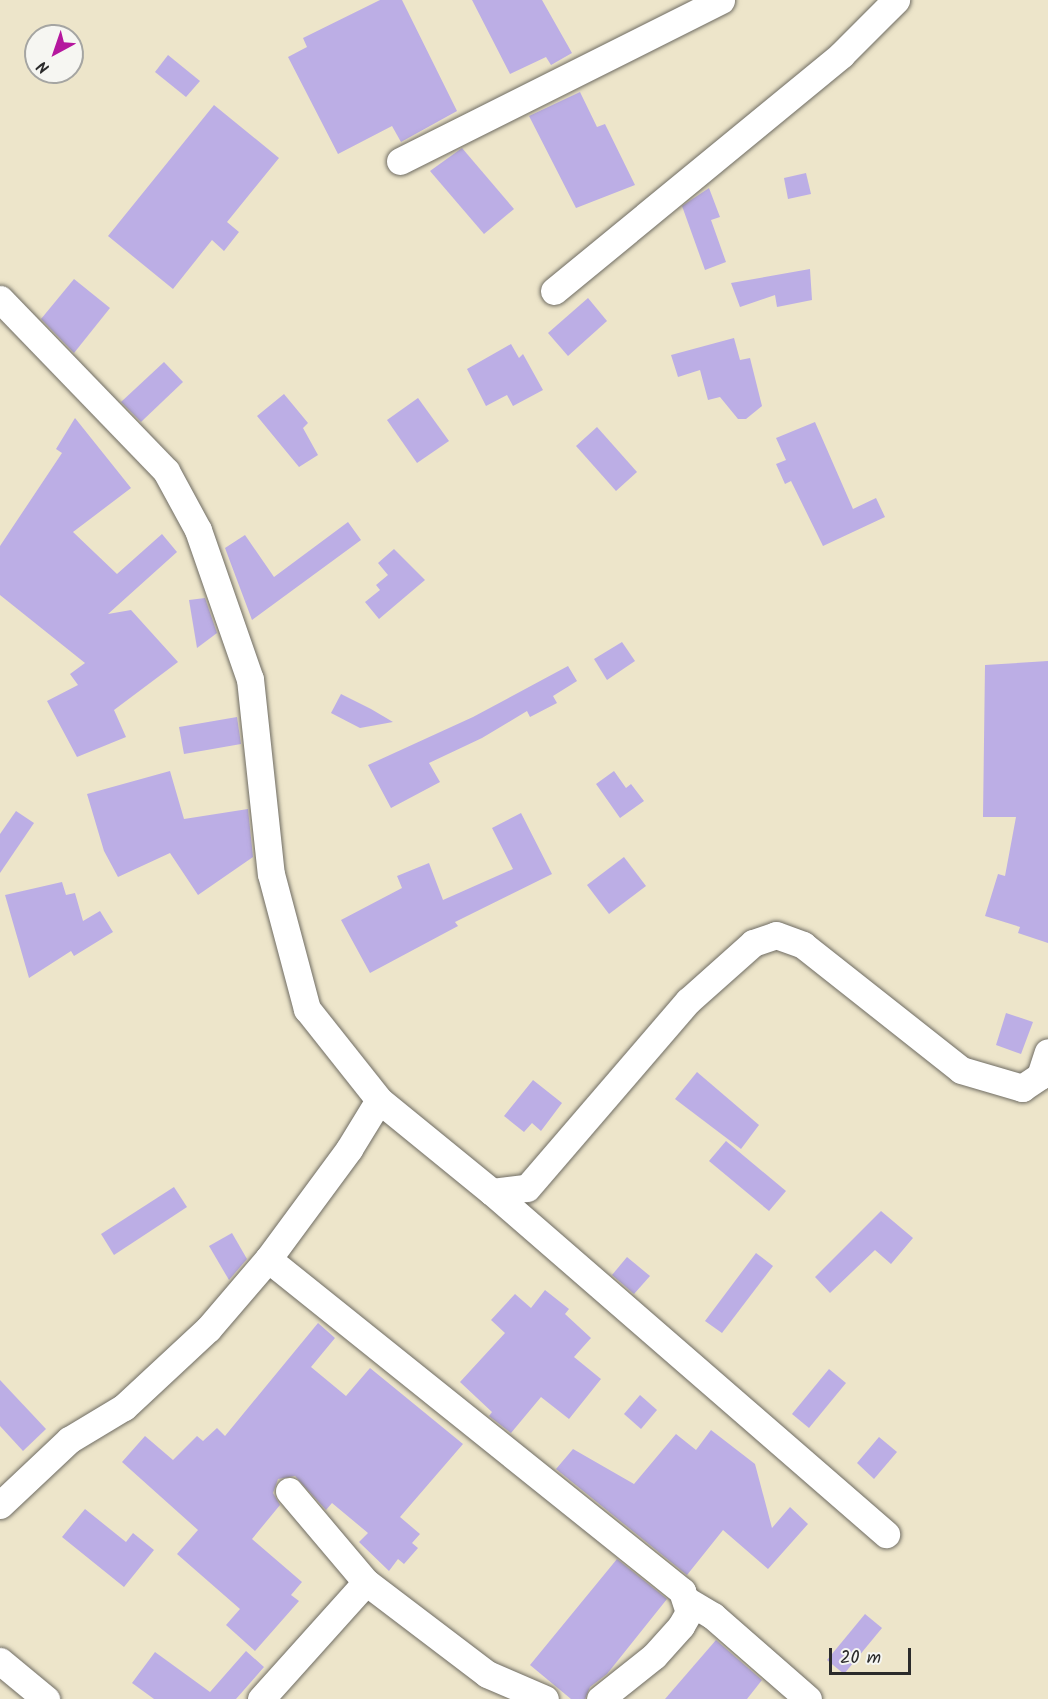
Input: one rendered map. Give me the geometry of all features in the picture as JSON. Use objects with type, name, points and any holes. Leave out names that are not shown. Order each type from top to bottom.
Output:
[{"type":"street","points":[[400,161],[720,0]]},
{"type":"street","points":[[554,291],[583,272],[841,55],[896,0]]},
{"type":"street","points":[[0,299],[166,471],[185,501],[211,560],[250,679],[271,874],[307,1009],[379,1100],[492,1192],[886,1534]]},
{"type":"street","points":[[492,1192],[526,1188],[688,1002],[753,943],[776,935],[803,945],[961,1070],[1022,1088],[1040,1076],[1048,1052]]},
{"type":"street","points":[[0,1505],[69,1440],[124,1407],[208,1329],[268,1259],[349,1149],[379,1100]]},
{"type":"street","points":[[268,1259],[645,1560],[688,1601],[713,1616],[808,1699]]},
{"type":"street","points":[[289,1491],[366,1582],[487,1674],[544,1699]]},
{"type":"street","points":[[261,1699],[366,1582]]},
{"type":"street","points":[[600,1699],[620,1686],[674,1634],[689,1612],[688,1601]]},
{"type":"street","points":[[0,1661],[46,1699]]},
{"type":"building","points":[[380,0],[402,0],[457,111],[401,142],[392,126],[338,154],[288,57],[307,47],[303,38]]},
{"type":"building","points":[[472,0],[542,0],[572,53],[551,65],[546,57],[510,74]]},
{"type":"building","points":[[168,55],[200,81],[186,97],[155,72]]},
{"type":"building","points":[[580,92],[597,127],[605,124],[635,185],[576,208],[529,116]]},
{"type":"building","points":[[214,105],[279,158],[227,222],[239,232],[224,251],[212,240],[173,289],[108,236]]},
{"type":"building","points":[[462,148],[514,209],[484,234],[430,171]]},
{"type":"building","points":[[806,173],[811,194],[788,199],[784,178]]},
{"type":"building","points":[[709,188],[720,217],[711,220],[726,262],[705,270],[682,206]]},
{"type":"building","points":[[810,269],[812,300],[777,307],[775,295],[740,307],[731,283]]},
{"type":"building","points":[[74,279],[110,308],[74,353],[41,319]]},
{"type":"building","points":[[588,298],[607,321],[568,356],[548,333]]},
{"type":"building","points":[[734,338],[740,360],[750,358],[762,406],[746,419],[738,419],[720,397],[708,400],[700,370],[678,377],[671,355]]},
{"type":"building","points":[[511,344],[519,358],[523,354],[543,390],[513,406],[507,395],[486,406],[467,369]]},
{"type":"building","points":[[164,362],[183,382],[141,422],[121,402]]},
{"type":"building","points":[[284,394],[308,423],[303,428],[318,455],[299,467],[257,416]]},
{"type":"building","points":[[418,398],[449,441],[417,463],[387,420]]},
{"type":"building","points":[[75,418],[131,488],[73,532],[117,574],[162,534],[177,552],[108,614],[131,610],[178,662],[114,710],[126,737],[77,757],[47,701],[78,685],[70,674],[85,663],[0,595],[0,546],[62,453],[56,449]]},
{"type":"building","points":[[815,422],[853,509],[876,498],[885,517],[823,546],[791,481],[785,484],[776,464],[786,460],[776,438]]},
{"type":"building","points":[[597,427],[637,472],[616,491],[576,446]]},
{"type":"building","points":[[348,522],[361,540],[252,620],[225,548],[245,535],[274,577]]},
{"type":"building","points":[[394,549],[425,580],[379,619],[365,602],[380,590],[376,585],[388,575],[378,563]]},
{"type":"building","points":[[205,598],[217,633],[197,648],[189,600]]},
{"type":"building","points":[[622,642],[635,661],[607,680],[594,659]]},
{"type":"building","points":[[1048,661],[1048,943],[1018,933],[1020,927],[985,916],[998,874],[1005,876],[1016,817],[983,817],[985,665]]},
{"type":"building","points":[[568,666],[577,681],[553,696],[557,703],[530,717],[527,711],[482,738],[429,763],[440,782],[391,808],[368,765],[473,717]]},
{"type":"building","points":[[341,694],[393,722],[360,728],[331,713]]},
{"type":"building","points":[[237,717],[241,744],[184,754],[179,727]]},
{"type":"building","points":[[170,771],[184,819],[248,809],[253,857],[198,895],[170,853],[118,877],[104,851],[87,794]]},
{"type":"building","points":[[614,771],[626,788],[631,784],[644,801],[620,818],[596,784]]},
{"type":"building","points":[[16,811],[34,823],[0,873],[0,834]]},
{"type":"building","points":[[521,813],[552,874],[455,922],[458,926],[370,973],[341,920],[402,888],[397,876],[429,863],[443,900],[513,869],[492,828]]},
{"type":"building","points":[[624,857],[646,886],[609,914],[587,885]]},
{"type":"building","points":[[62,882],[66,895],[75,893],[83,921],[100,911],[113,932],[74,956],[71,951],[29,978],[5,895]]},
{"type":"building","points":[[1006,1013],[1033,1022],[1021,1054],[996,1045]]},
{"type":"building","points":[[697,1072],[759,1125],[741,1149],[675,1099]]},
{"type":"building","points":[[533,1080],[562,1103],[541,1131],[532,1123],[524,1132],[504,1116]]},
{"type":"building","points":[[726,1141],[786,1191],[769,1211],[709,1161]]},
{"type":"building","points":[[174,1187],[187,1207],[114,1255],[101,1234]]},
{"type":"building","points":[[881,1211],[913,1238],[891,1264],[875,1250],[830,1293],[815,1277]]},
{"type":"building","points":[[232,1233],[247,1259],[229,1280],[209,1246]]},
{"type":"building","points":[[756,1253],[773,1266],[722,1333],[705,1321]]},
{"type":"building","points":[[627,1257],[650,1276],[634,1294],[612,1275]]},
{"type":"building","points":[[545,1290],[569,1309],[565,1314],[591,1338],[574,1357],[601,1379],[569,1419],[541,1397],[511,1433],[489,1416],[492,1412],[460,1382],[505,1333],[491,1320],[515,1294],[531,1308]]},
{"type":"building","points":[[318,1323],[335,1338],[311,1367],[346,1396],[370,1368],[463,1444],[400,1517],[420,1534],[412,1543],[418,1548],[404,1564],[398,1559],[389,1571],[359,1542],[368,1533],[332,1503],[326,1510],[295,1476],[278,1479],[273,1493],[280,1505],[252,1539],[302,1582],[291,1595],[299,1601],[255,1651],[226,1625],[240,1609],[177,1554],[198,1530],[122,1462],[145,1436],[173,1460],[197,1436],[203,1441],[217,1428],[225,1436]]},
{"type":"building","points":[[829,1369],[846,1383],[809,1428],[792,1414]]},
{"type":"building","points":[[0,1380],[46,1429],[23,1451],[0,1426]]},
{"type":"building","points":[[640,1395],[657,1410],[641,1429],[624,1414]]},
{"type":"building","points":[[711,1430],[755,1464],[772,1528],[790,1507],[808,1524],[768,1569],[723,1530],[687,1575],[556,1469],[573,1449],[634,1484],[676,1434],[696,1450]]},
{"type":"building","points":[[879,1437],[897,1452],[874,1479],[857,1463]]},
{"type":"building","points":[[85,1509],[126,1542],[133,1533],[154,1550],[124,1587],[62,1537]]},
{"type":"building","points":[[617,1559],[667,1599],[607,1674],[590,1687],[585,1699],[571,1699],[530,1665]]},
{"type":"building","points":[[865,1614],[882,1628],[844,1674],[827,1660]]},
{"type":"building","points":[[716,1640],[762,1680],[747,1699],[665,1699]]},
{"type":"building","points":[[246,1651],[264,1667],[236,1699],[154,1699],[132,1683],[155,1652],[210,1692]]}]
